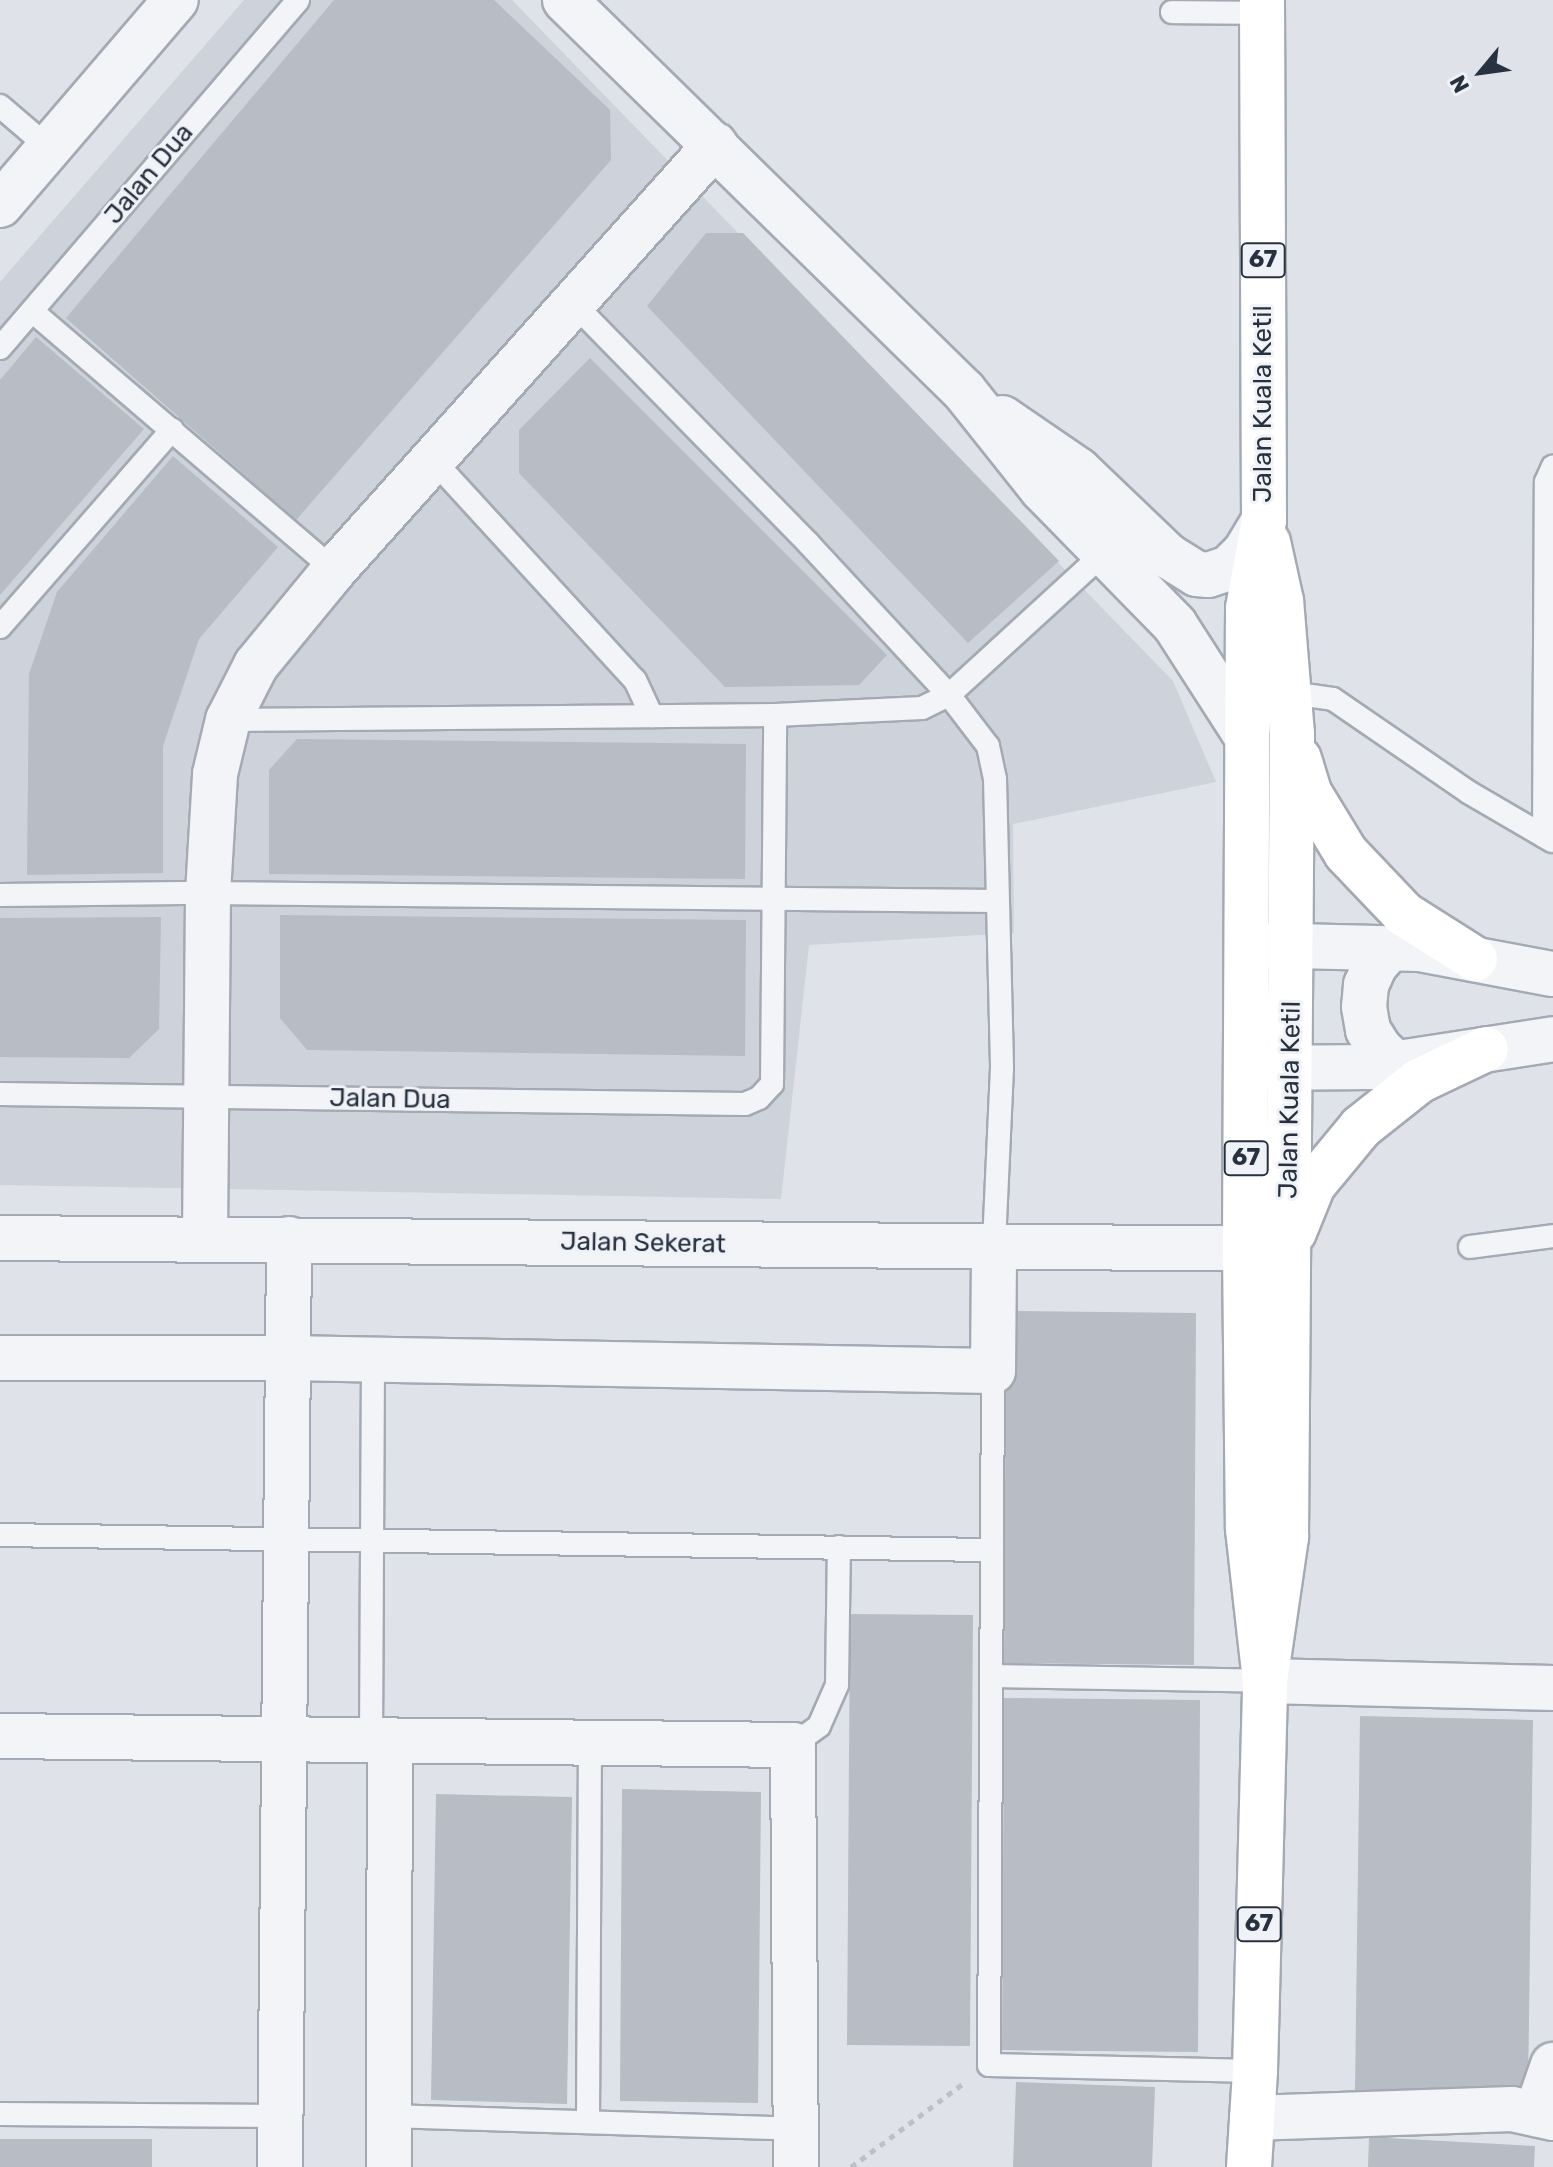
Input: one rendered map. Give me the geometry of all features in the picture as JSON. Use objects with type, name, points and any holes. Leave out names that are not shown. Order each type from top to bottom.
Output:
[{"type":"main road","name":"Jalan Kuala Ketil","points":[[1262,6],[1264,520],[1248,608],[1245,734],[1248,1068],[1266,1249]]},
{"type":"main road","name":"Jalan Kuala Ketil","points":[[1249,2167],[1255,2071],[1265,1681],[1248,1529],[1266,1249],[1291,1068],[1291,714],[1281,601],[1264,520]]},
{"type":"main road","points":[[1291,714],[1310,794],[1346,853],[1404,914],[1475,959]]},
{"type":"main road","points":[[1266,1249],[1361,1127],[1419,1081],[1486,1049]]},
{"type":"street","points":[[0,205],[176,0]]},
{"type":"street","points":[[565,0],[964,391],[1042,489],[1175,625],[1245,734]]},
{"type":"street","points":[[205,1239],[208,893],[215,774],[228,720],[256,665],[334,570],[715,145]]},
{"type":"street","points":[[964,391],[1078,470],[1168,556],[1197,574],[1229,568],[1245,552],[1264,520]]},
{"type":"street","points":[[1248,945],[1419,949],[1553,974]]},
{"type":"street","points":[[1390,948],[1375,965],[1366,985],[1364,1007],[1368,1030],[1380,1049],[1396,1064]]},
{"type":"street","points":[[1248,1068],[1396,1064],[1553,1039]]},
{"type":"street","name":"Jalan Sekerat","points":[[0,1238],[1266,1249]]},
{"type":"street","points":[[280,2167],[289,1239]]},
{"type":"street","points":[[0,1358],[287,1358],[993,1371],[994,1247]]},
{"type":"street","points":[[1265,1681],[1553,1688]]},
{"type":"street","points":[[0,1736],[793,1745],[796,2148]]},
{"type":"street","points":[[380,1740],[389,2167]]},
{"type":"street","points":[[1252,2118],[1512,2109],[1544,2116],[1553,2065]]},
{"type":"lane","name":"Jalan Dua","points":[[0,348],[298,0]]},
{"type":"lane","points":[[1172,12],[1262,6]]},
{"type":"lane","points":[[0,106],[49,148]]},
{"type":"lane","points":[[574,304],[809,544],[949,695],[988,746],[995,779],[1002,1068],[994,1247]]},
{"type":"lane","points":[[32,311],[334,570]]},
{"type":"lane","points":[[0,627],[172,430]]},
{"type":"lane","points":[[434,461],[635,680],[652,716]]},
{"type":"lane","points":[[1548,839],[1546,482],[1553,466]]},
{"type":"lane","points":[[228,720],[775,715],[922,708],[949,695],[1105,552]]},
{"type":"lane","points":[[1291,714],[1333,699],[1470,793],[1548,839]]},
{"type":"lane","points":[[772,899],[775,715]]},
{"type":"lane","points":[[0,895],[208,893],[996,901]]},
{"type":"lane","name":"Jalan Dua","points":[[0,1094],[745,1104],[759,1098],[772,1084],[772,899]]},
{"type":"lane","points":[[1470,1247],[1553,1236]]},
{"type":"lane","points":[[373,1360],[372,1541],[380,1740]]},
{"type":"lane","points":[[993,1371],[989,2065],[1255,2071]]},
{"type":"lane","points":[[0,1535],[992,1550]]},
{"type":"lane","points":[[793,1745],[819,1726],[837,1685],[839,1547]]},
{"type":"lane","points":[[991,1676],[1265,1681]]},
{"type":"lane","points":[[588,2122],[590,1743]]},
{"type":"lane","points":[[0,2114],[281,2116]]},
{"type":"lane","points":[[389,2116],[588,2122],[796,2148]]},
{"type":"path","points":[[851,2167],[989,2065]]},
{"type":"shaded area","points":[[244,0],[512,0],[1173,681],[1216,782],[1013,824],[1014,933],[809,945],[781,1199],[0,1185],[0,282]]},
{"type":"building","points":[[334,0],[494,0],[610,110],[611,160],[296,520],[66,318]]},
{"type":"building","points":[[706,233],[743,233],[1059,561],[968,643],[647,306]]},
{"type":"building","points":[[36,337],[144,429],[0,595],[0,380]]},
{"type":"building","points":[[590,358],[887,655],[859,685],[725,687],[519,473],[519,430]]},
{"type":"building","points":[[173,456],[278,547],[199,639],[163,746],[163,873],[27,875],[29,674],[57,592]]},
{"type":"building","points":[[297,739],[746,744],[745,879],[269,874],[269,770]]},
{"type":"building","points":[[280,915],[746,920],[745,1056],[307,1050],[280,1018]]},
{"type":"building","points":[[161,917],[159,1029],[129,1058],[0,1057],[0,918]]},
{"type":"building","points":[[1006,1311],[1196,1313],[1194,1665],[1004,1663]]},
{"type":"building","points":[[850,1614],[973,1615],[970,2046],[847,2045]]},
{"type":"building","points":[[1004,1698],[1200,1700],[1198,2052],[1002,2050]]},
{"type":"building","points":[[1360,1716],[1533,1720],[1528,2094],[1355,2091]]},
{"type":"building","points":[[622,1789],[761,1792],[758,2103],[620,2101]]},
{"type":"building","points":[[436,1794],[572,1797],[567,2104],[431,2100]]},
{"type":"building","points":[[1016,2082],[1155,2087],[1152,2167],[1013,2167]]},
{"type":"building","points":[[1369,2137],[1535,2146],[1534,2167],[1368,2167]]},
{"type":"building","points":[[0,2139],[152,2139],[152,2167],[0,2167]]}]
